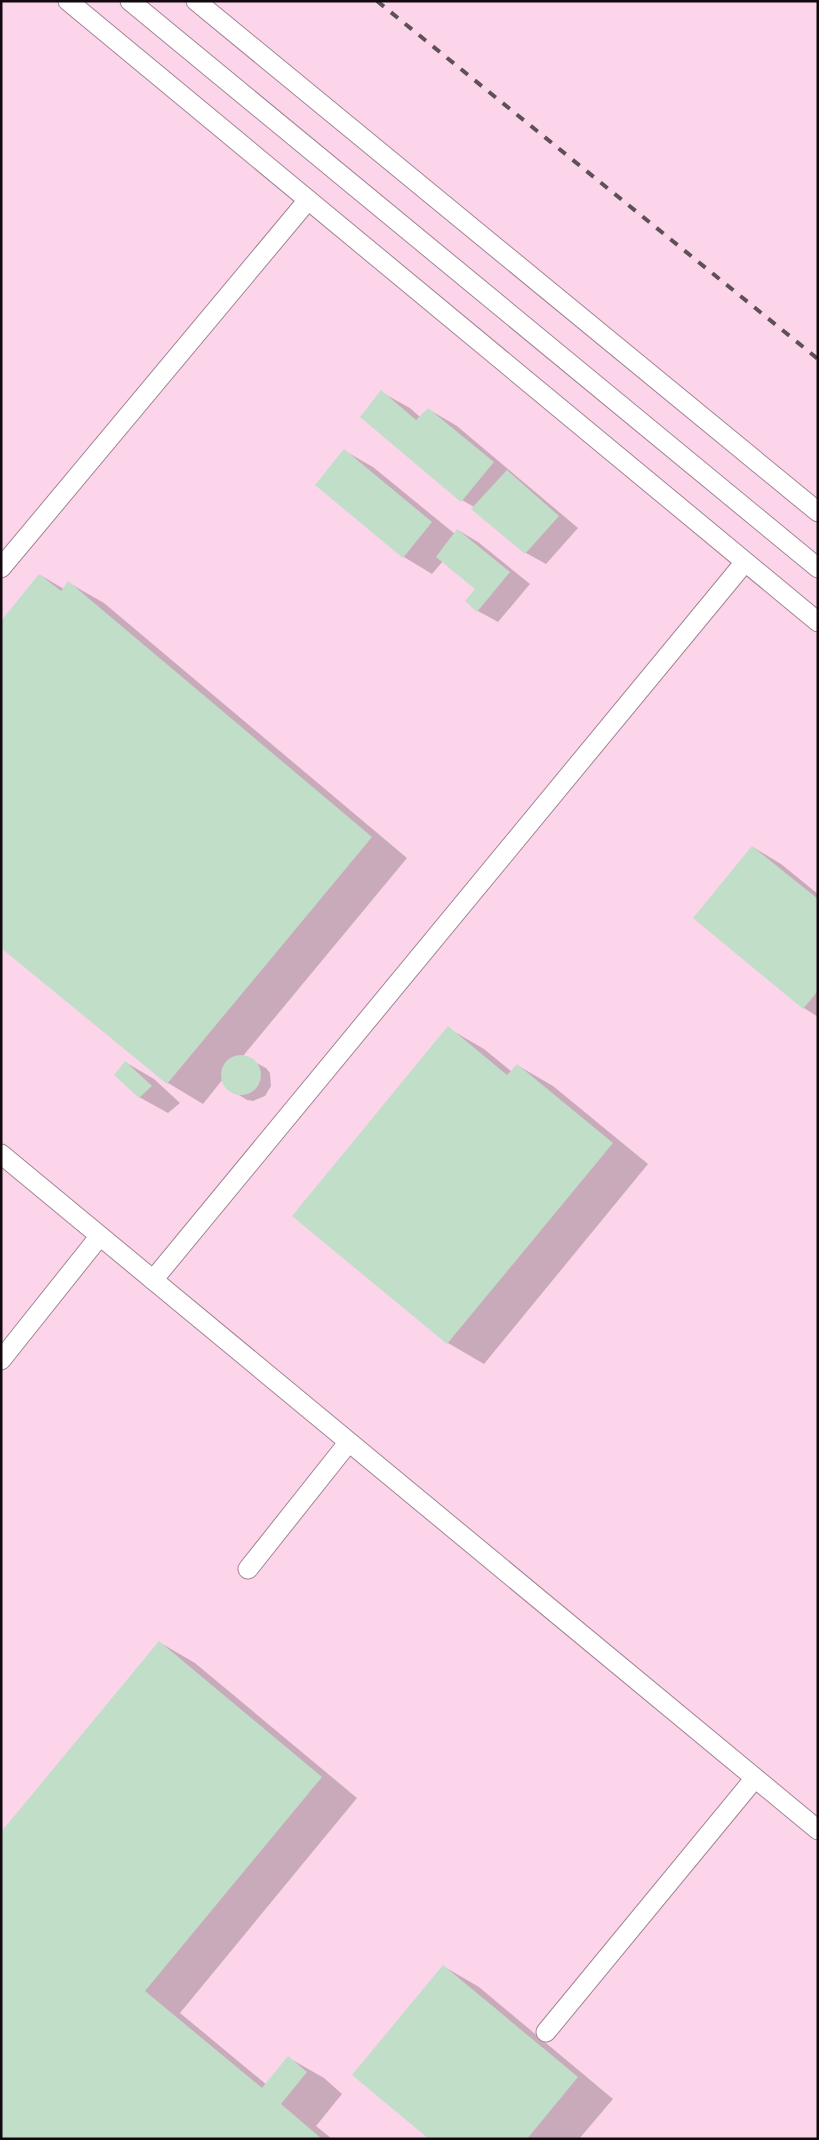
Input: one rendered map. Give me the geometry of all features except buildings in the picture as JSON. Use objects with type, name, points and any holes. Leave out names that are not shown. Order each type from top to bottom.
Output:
[{"type":"lane","points":[[68,1],[818,622]]},
{"type":"lane","points":[[130,1],[818,568]]},
{"type":"lane","points":[[196,1],[818,512]]},
{"type":"lane","points":[[1,568],[308,200]]},
{"type":"lane","points":[[153,1280],[745,562]]},
{"type":"lane","points":[[1,1154],[818,1830]]},
{"type":"lane","points":[[1,1360],[99,1237]]},
{"type":"lane","points":[[248,1569],[348,1443]]},
{"type":"lane","points":[[546,2032],[755,1778]]},
{"type":"shaded area","points":[[1,1],[818,1],[818,2139],[1,2139]]},
{"type":"railway","points":[[377,1],[818,359]]}]
